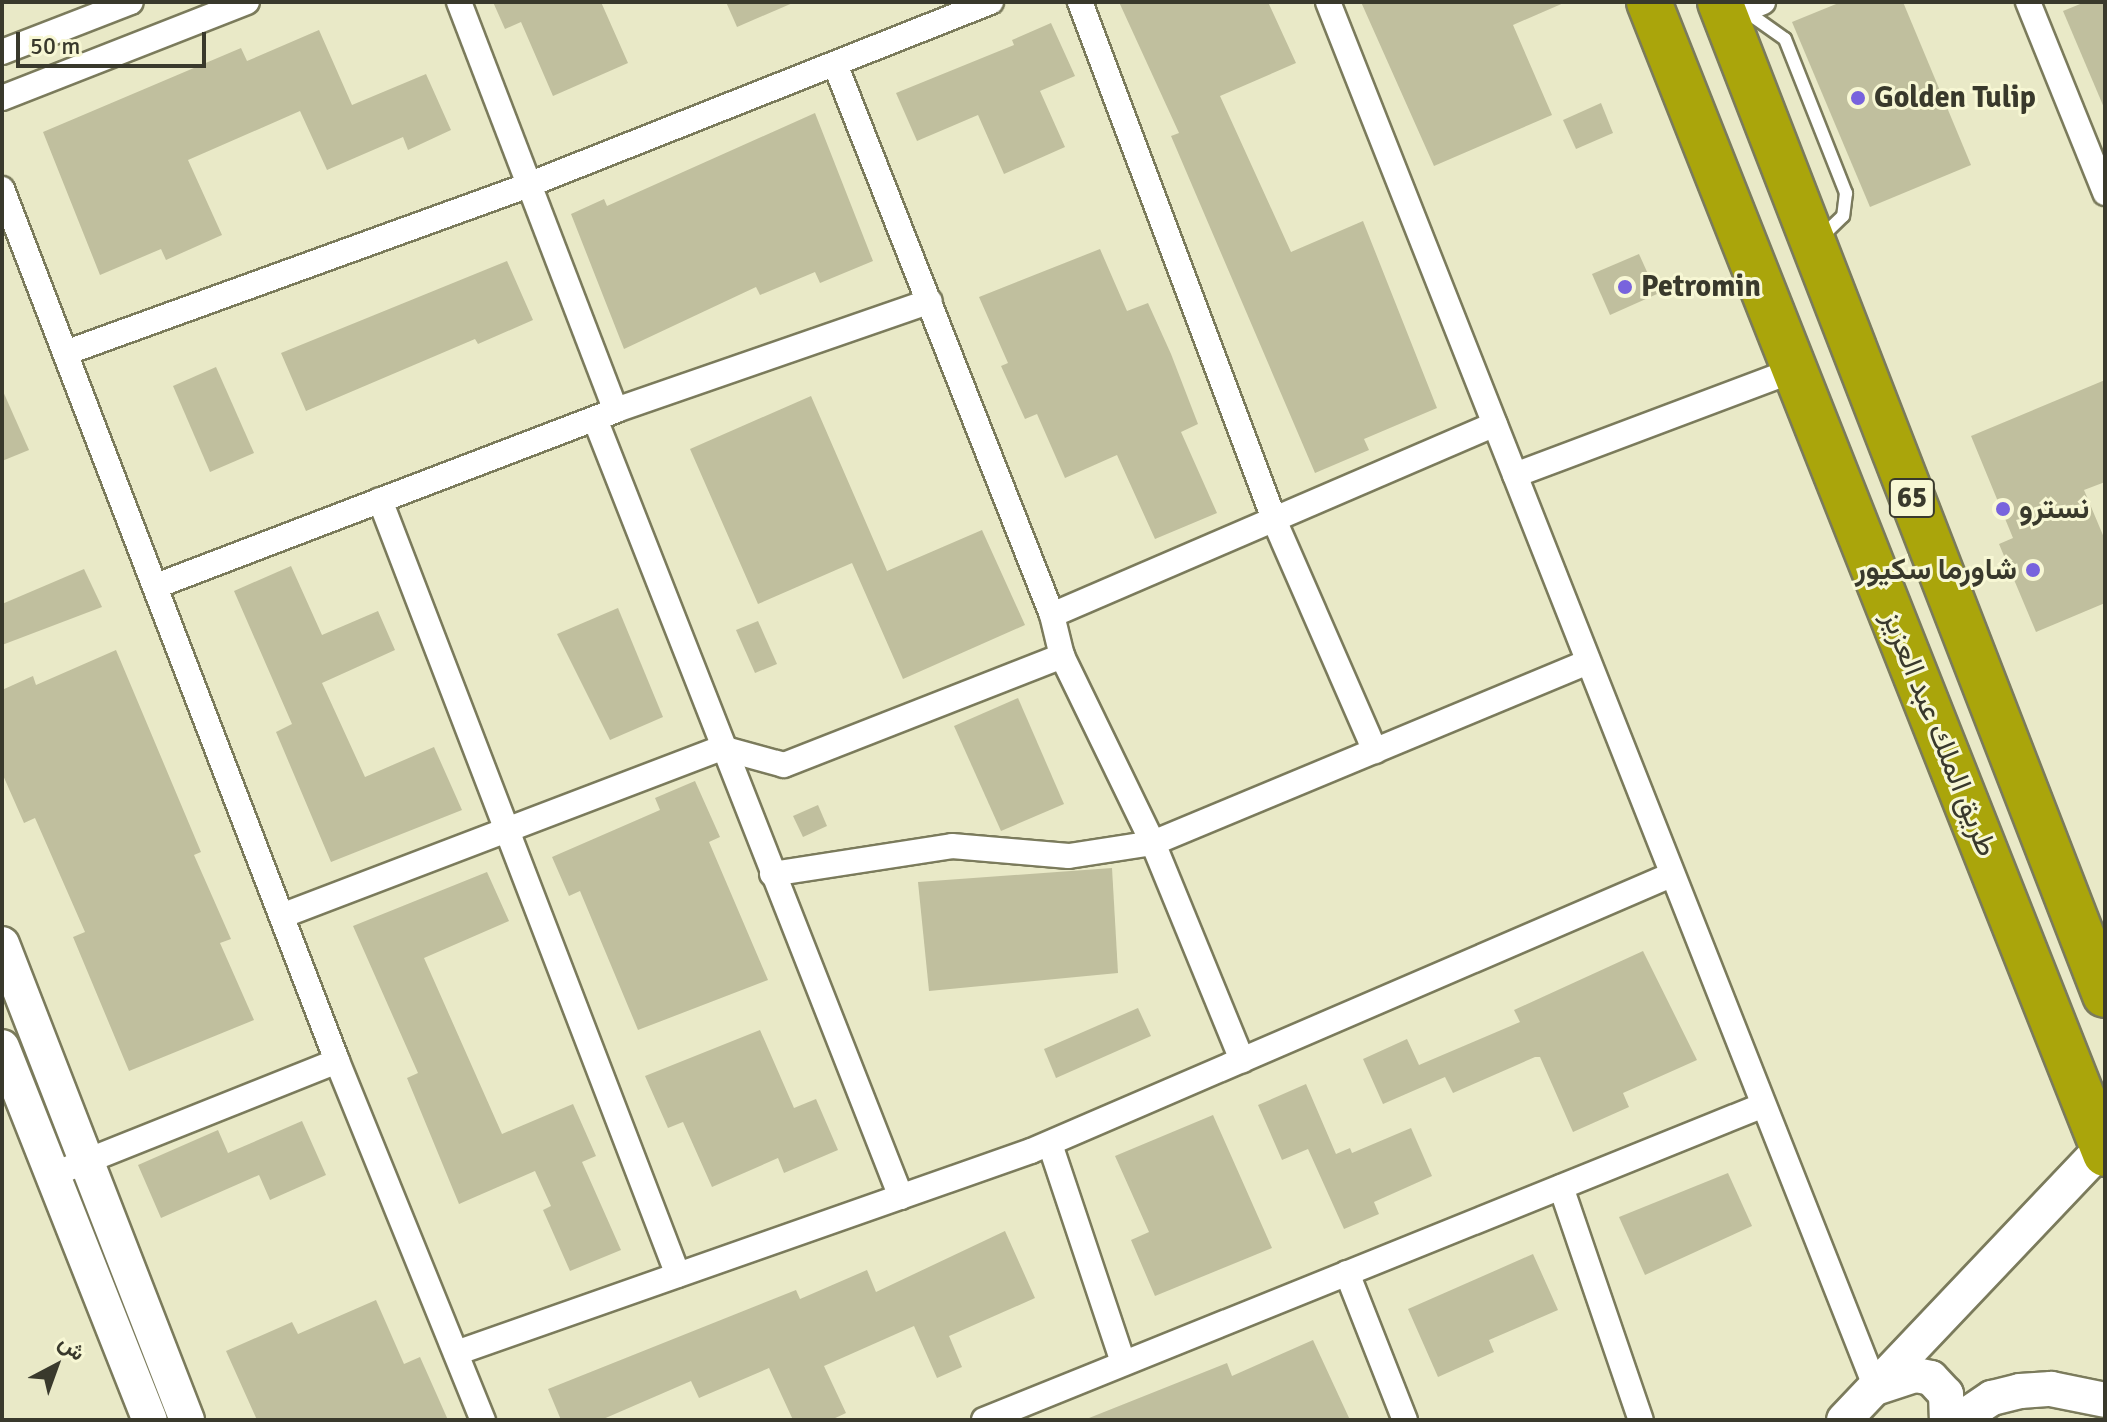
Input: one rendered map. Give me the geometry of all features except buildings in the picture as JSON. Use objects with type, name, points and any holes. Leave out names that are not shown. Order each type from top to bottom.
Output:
[{"type":"highway","name":"طريق الملك عبد العزيز","points":[[1649,2],[2104,1151]]},
{"type":"highway","name":"طريق الملك عبد العزيز","points":[[1738,8],[1813,244],[2105,995]]},
{"type":"street","points":[[2,52],[77,12],[131,2]]},
{"type":"street","points":[[2,98],[247,2]]},
{"type":"street","points":[[459,2],[528,185],[722,748],[901,1197]]},
{"type":"street","points":[[65,353],[528,185],[991,2]]},
{"type":"street","points":[[1080,2],[1275,522],[1375,751]]},
{"type":"street","points":[[1328,2],[1761,1106],[1876,1388]]},
{"type":"street","points":[[2028,2],[2105,193]]},
{"type":"street","points":[[835,64],[1052,615],[1062,656],[1153,843],[1242,1060]]},
{"type":"street","points":[[2,189],[284,915],[337,1061],[483,1420]]},
{"type":"street","points":[[156,586],[605,414],[930,301]]},
{"type":"street","points":[[1515,475],[1795,370]]},
{"type":"street","points":[[1052,615],[1275,522],[1495,424]]},
{"type":"street","points":[[380,500],[502,828],[678,1275]]},
{"type":"street","points":[[284,915],[502,828],[722,748],[784,765],[1062,656]]},
{"type":"street","points":[[772,874],[952,846],[1069,856],[1153,843],[1588,662]]},
{"type":"street","points":[[456,1353],[1050,1144],[1671,875]]},
{"type":"street","points":[[2,944],[187,1420]]},
{"type":"street","points":[[2,1047],[150,1420]]},
{"type":"street","points":[[52,1175],[337,1061]]},
{"type":"street","points":[[984,1420],[1761,1106]]},
{"type":"street","points":[[1050,1144],[1123,1362]]},
{"type":"street","points":[[1844,1420],[2104,1151]]},
{"type":"street","points":[[1561,1187],[1641,1420]]},
{"type":"street","points":[[1347,1273],[1405,1420]]},
{"type":"street","points":[[1876,1388],[1916,1375],[1931,1378],[1946,1394],[1947,1420]]},
{"type":"street","points":[[1959,1420],[1992,1398],[2020,1391],[2051,1389],[2105,1400]]},
{"type":"place","name":"Golden Tulip","points":[[1858,98]]},
{"type":"place","name":"Petromin","points":[[1625,287]]},
{"type":"place","name":"نسترو","points":[[2003,509]]},
{"type":"place","name":"شاورما سكيور","points":[[2033,570]]}]
